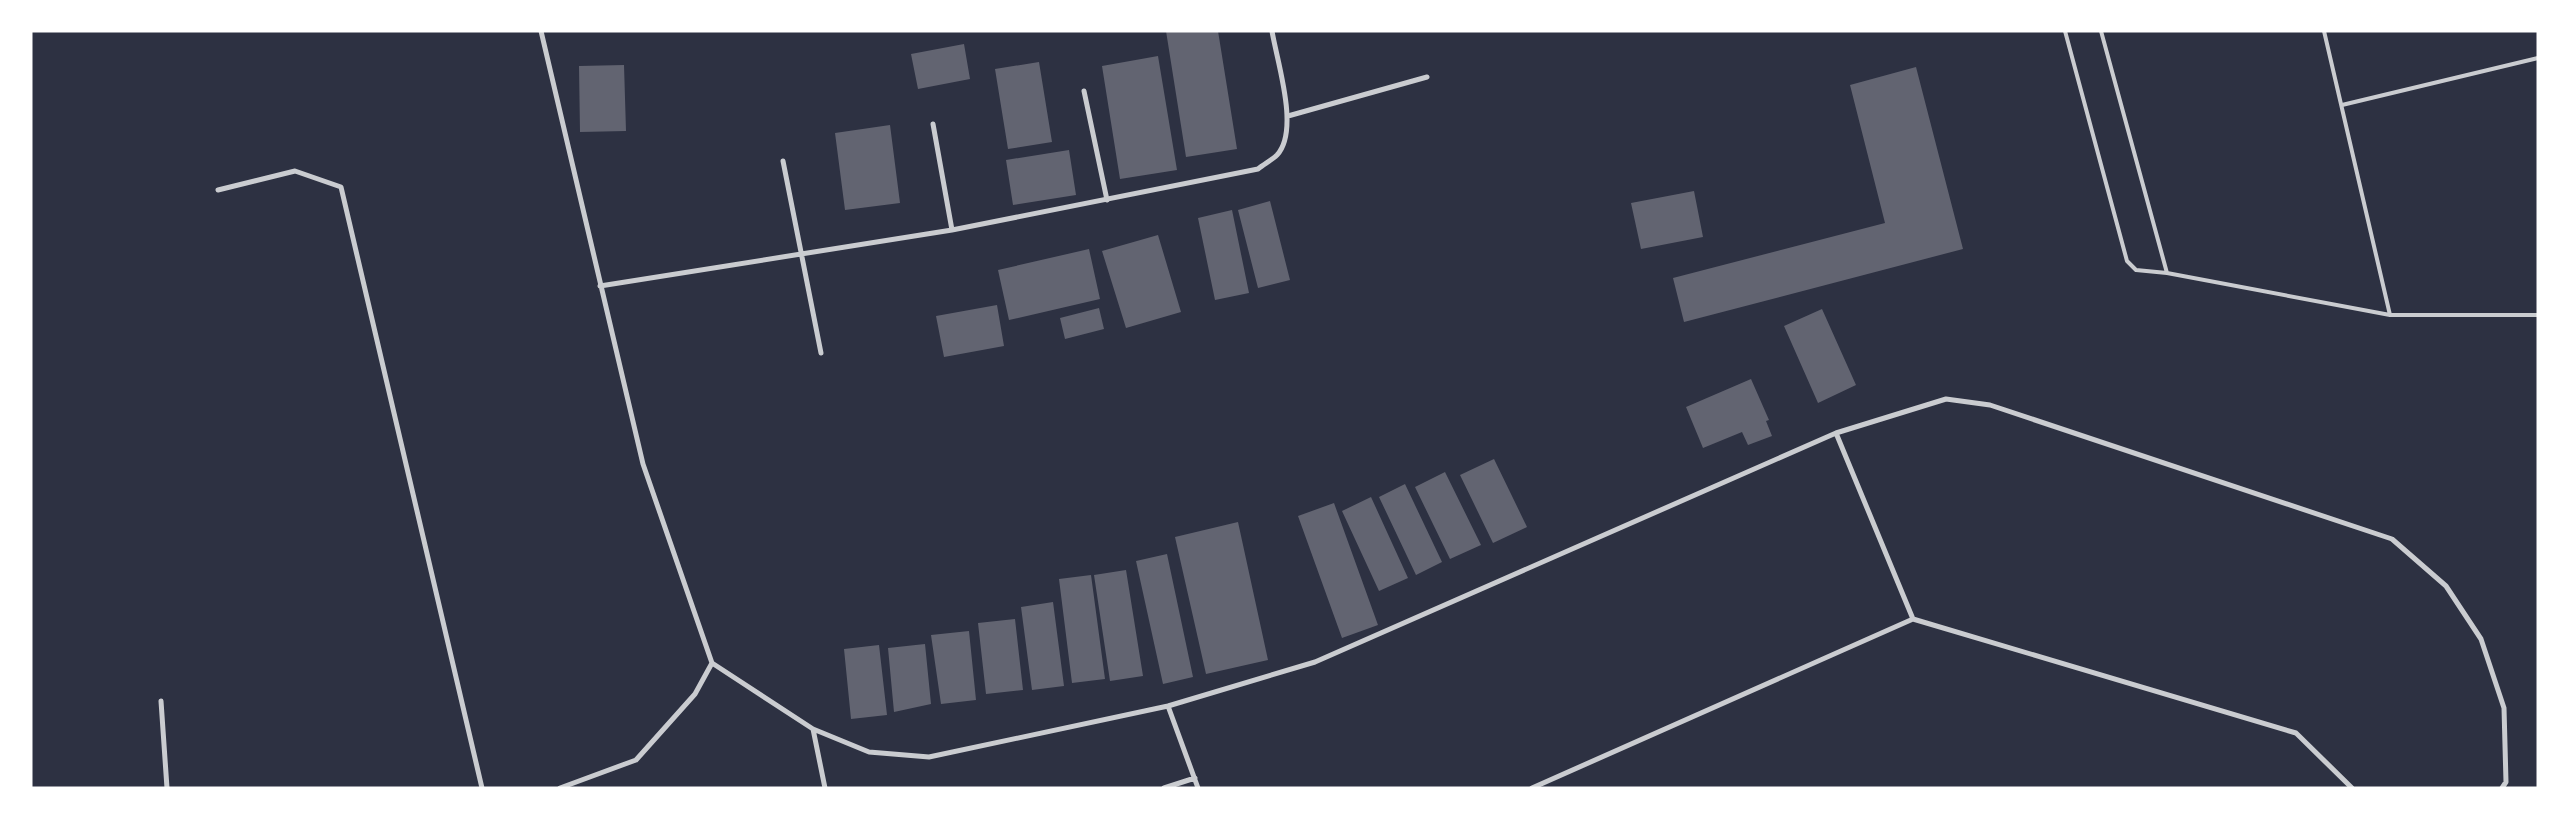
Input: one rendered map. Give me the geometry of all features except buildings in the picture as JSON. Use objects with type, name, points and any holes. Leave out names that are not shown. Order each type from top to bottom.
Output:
[{"type":"street","points":[[541,31],[643,464],[712,663],[813,729],[869,752],[929,756],[1168,706],[1315,662],[1836,433],[1946,399],[1990,405],[2392,539],[2446,586],[2481,639],[2504,708],[2506,782],[2502,788]]},
{"type":"street","points":[[600,286],[952,230],[1258,169],[1277,155],[1287,136],[1288,116],[1272,31]]},
{"type":"street","points":[[1288,116],[1427,77]]},
{"type":"street","points":[[1084,91],[1106,200]]},
{"type":"street","points":[[933,124],[952,230]]},
{"type":"street","points":[[782,161],[821,353]]},
{"type":"street","points":[[218,190],[295,171],[342,187],[482,788]]},
{"type":"street","points":[[1836,433],[1913,619]]},
{"type":"street","points":[[1532,788],[1913,619],[2296,734],[2352,788]]},
{"type":"street","points":[[560,788],[636,760],[695,694],[712,663]]},
{"type":"street","points":[[161,701],[167,788]]},
{"type":"street","points":[[1168,706],[1198,788]]},
{"type":"street","points":[[813,729],[825,788]]},
{"type":"street","points":[[1164,788],[1195,778]]},
{"type":"lane","points":[[2066,31],[2127,260],[2136,270],[2167,273],[2390,315],[2538,315]]},
{"type":"lane","points":[[2101,31],[2167,273]]},
{"type":"lane","points":[[2324,31],[2390,315]]},
{"type":"lane","points":[[2342,105],[2538,58]]}]
